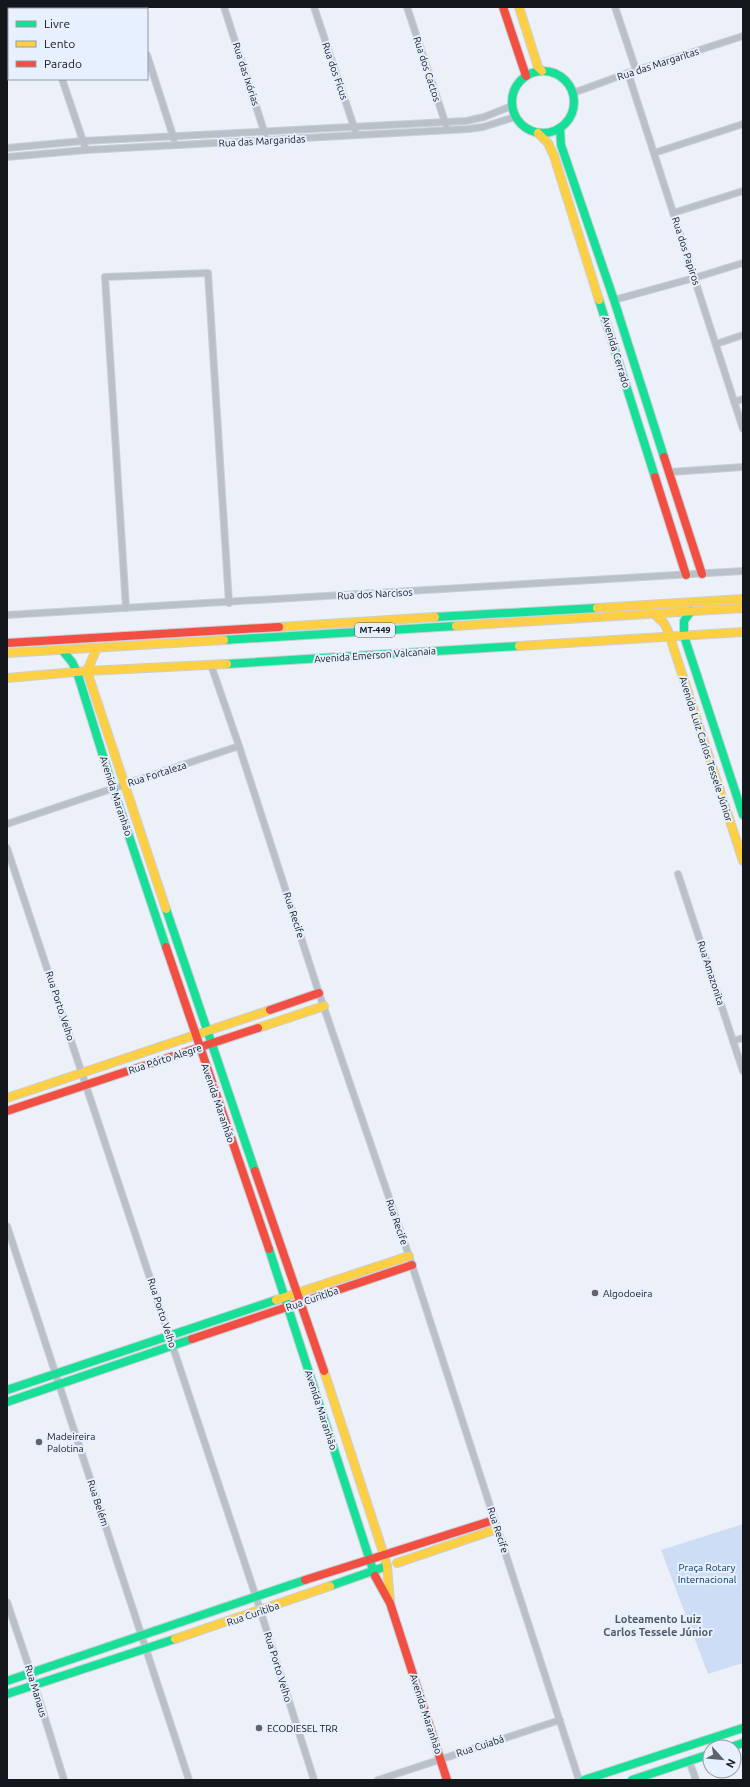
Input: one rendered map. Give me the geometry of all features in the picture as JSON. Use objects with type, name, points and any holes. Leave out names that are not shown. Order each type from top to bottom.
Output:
[{"type":"street","name":"Rua das Ixórias","points":[[224,7],[268,141]]},
{"type":"street","name":"Rua dos Fícus","points":[[314,7],[357,136]]},
{"type":"street","name":"Rua dos Cactos","points":[[407,7],[448,130]]},
{"type":"street","points":[[503,7],[526,76]]},
{"type":"street","points":[[519,7],[538,67],[542,71]]},
{"type":"street","points":[[615,7],[636,70]]},
{"type":"street","name":"Rua das Margaritas","points":[[573,93],[636,70],[743,36]]},
{"type":"street","points":[[148,57],[176,146]]},
{"type":"street","points":[[542,71],[559,75],[567,82],[573,93],[573,110],[568,120],[560,128],[549,133],[538,133],[527,129],[515,117],[512,106],[514,89],[526,76],[542,71]]},
{"type":"street","name":"Rua dos Papiros","points":[[628,73],[743,429]]},
{"type":"street","points":[[62,80],[86,150]]},
{"type":"street","name":"Rua das Margaridas","points":[[7,148],[83,141],[466,121],[484,117],[512,106]]},
{"type":"street","name":"Rua das Margaridas","points":[[7,157],[86,150],[483,128],[515,117]]},
{"type":"street","points":[[654,153],[743,124]]},
{"type":"street","name":"Avenida Cerrado","points":[[560,128],[562,145],[614,300],[702,574]]},
{"type":"street","name":"Avenida Cerrado","points":[[538,133],[548,143],[554,156],[686,575]]},
{"type":"street","points":[[674,213],[743,191]]},
{"type":"street","points":[[614,300],[743,263]]},
{"type":"street","points":[[126,608],[105,277],[208,273],[229,603]]},
{"type":"street","points":[[716,344],[743,335]]},
{"type":"street","points":[[734,402],[743,399]]},
{"type":"street","points":[[670,472],[743,467]]},
{"type":"street","name":"Rua dos Narcisos","points":[[7,614],[229,603],[743,571]]},
{"type":"street","name":"MT-449","points":[[7,643],[743,599]]},
{"type":"street","name":"MT-449","points":[[7,653],[743,608]]},
{"type":"street","points":[[684,636],[684,621],[691,611]]},
{"type":"street","name":"Avenida Luiz Carlos Tessele Júnior","points":[[653,613],[664,623],[670,636],[743,861]]},
{"type":"street","name":"Avenida Emerson Valcanaia","points":[[7,678],[87,671],[211,665],[743,632]]},
{"type":"street","name":"Avenida Luiz Carlos Tessele Júnior","points":[[684,636],[743,815]]},
{"type":"street","points":[[87,671],[96,648]]},
{"type":"street","name":"Avenida Maranhão","points":[[62,650],[72,662],[76,672],[199,1048],[285,1297],[372,1572],[390,1603],[447,1780]]},
{"type":"street","name":"Rua Recife","points":[[211,665],[239,746],[319,993],[412,1265],[497,1530],[580,1780]]},
{"type":"street","name":"Avenida Maranhão","points":[[87,671],[126,784],[207,1032],[298,1293],[384,1555],[387,1566],[390,1603]]},
{"type":"street","name":"Rua Fortaleza","points":[[7,824],[239,746]]},
{"type":"street","name":"Rua Porto Velho","points":[[7,848],[261,1611],[314,1780]]},
{"type":"street","name":"Rua Amazonita","points":[[678,874],[743,1071]]},
{"type":"street","name":"Rua Pôrto Alegre","points":[[10,1097],[207,1032],[319,993]]},
{"type":"street","name":"Rua Pôrto Alegre","points":[[7,1111],[324,1006]]},
{"type":"street","points":[[733,1041],[743,1038]]},
{"type":"street","points":[[10,1097],[18,1107]]},
{"type":"street","name":"Rua Belém","points":[[7,1226],[60,1384],[140,1635],[189,1780]]},
{"type":"street","name":"Rua Curitiba","points":[[7,1390],[409,1256]]},
{"type":"street","name":"Rua Curitiba","points":[[7,1402],[412,1265]]},
{"type":"street","points":[[384,1555],[494,1520]]},
{"type":"street","name":"Rua Curitiba","points":[[7,1694],[261,1611],[387,1566],[497,1530]]},
{"type":"street","name":"Rua Curitiba","points":[[7,1681],[140,1635],[384,1555]]},
{"type":"street","name":"Rua Manaus","points":[[7,1602],[35,1685],[64,1780]]},
{"type":"street","name":"Rua Cuiabá","points":[[378,1780],[560,1720]]},
{"type":"street","points":[[584,1780],[743,1728]]},
{"type":"street","points":[[632,1780],[702,1757]]},
{"type":"street","points":[[689,1761],[696,1780]]},
{"type":"green space","name":"Praça Rotary Internacional","points":[[743,1524],[743,1663],[708,1674],[661,1550]]},
{"type":"traffic: fast","points":[[537,71],[549,71],[565,80],[572,90],[574,102],[572,114],[565,124],[549,133],[537,133],[526,128],[517,119],[512,108],[512,96],[517,85],[526,76],[537,71]]},
{"type":"traffic: fast","points":[[560,128],[561,145],[614,300],[664,457]]},
{"type":"traffic: fast","points":[[599,300],[655,477]]},
{"type":"traffic: fast","points":[[435,617],[597,608]]},
{"type":"traffic: fast","points":[[691,611],[684,621],[684,636],[743,815]]},
{"type":"traffic: fast","points":[[224,640],[456,626]]},
{"type":"traffic: fast","points":[[227,664],[519,646]]},
{"type":"traffic: fast","points":[[62,650],[72,662],[77,672],[113,788],[166,947]]},
{"type":"traffic: fast","points":[[166,909],[255,1171]]},
{"type":"traffic: fast","points":[[269,1249],[375,1576]]},
{"type":"traffic: fast","points":[[7,1390],[276,1300]]},
{"type":"traffic: fast","points":[[7,1402],[192,1339]]},
{"type":"traffic: fast","points":[[330,1586],[387,1566]]},
{"type":"traffic: fast","points":[[7,1681],[305,1580]]},
{"type":"traffic: fast","points":[[7,1694],[175,1639]]},
{"type":"traffic: fast","points":[[584,1780],[743,1728]]},
{"type":"traffic: fast","points":[[632,1780],[702,1757]]},
{"type":"traffic: slow","points":[[519,7],[538,67],[542,71]]},
{"type":"traffic: slow","points":[[538,133],[548,143],[554,156],[599,300]]},
{"type":"traffic: slow","points":[[597,608],[743,599]]},
{"type":"traffic: slow","points":[[456,626],[743,608]]},
{"type":"traffic: slow","points":[[653,613],[664,623],[668,631],[743,861]]},
{"type":"traffic: slow","points":[[279,627],[435,617]]},
{"type":"traffic: slow","points":[[519,646],[743,632]]},
{"type":"traffic: slow","points":[[7,653],[224,640]]},
{"type":"traffic: slow","points":[[87,671],[97,648]]},
{"type":"traffic: slow","points":[[7,678],[87,671],[227,664]]},
{"type":"traffic: slow","points":[[87,671],[166,909]]},
{"type":"traffic: slow","points":[[258,1028],[324,1006]]},
{"type":"traffic: slow","points":[[7,1098],[270,1010]]},
{"type":"traffic: slow","points":[[276,1300],[409,1256]]},
{"type":"traffic: slow","points":[[324,1371],[384,1555],[387,1566],[390,1602]]},
{"type":"traffic: slow","points":[[397,1563],[497,1529]]},
{"type":"traffic: slow","points":[[175,1639],[330,1586]]},
{"type":"traffic: jam","points":[[503,7],[526,76]]},
{"type":"traffic: jam","points":[[664,457],[702,574]]},
{"type":"traffic: jam","points":[[655,477],[686,575]]},
{"type":"traffic: jam","points":[[7,643],[279,627]]},
{"type":"traffic: jam","points":[[166,947],[269,1249]]},
{"type":"traffic: jam","points":[[270,1010],[319,993]]},
{"type":"traffic: jam","points":[[7,1111],[258,1028]]},
{"type":"traffic: jam","points":[[255,1171],[324,1371]]},
{"type":"traffic: jam","points":[[192,1339],[412,1265]]},
{"type":"traffic: jam","points":[[305,1580],[494,1520]]},
{"type":"traffic: jam","points":[[375,1576],[390,1603],[447,1780]]},
{"type":"place","name":"Algodoeira","points":[[595,1293]]},
{"type":"place","name":"Madeireira Palotina","points":[[39,1442]]},
{"type":"place","name":"ECODIESEL TRR","points":[[259,1728]]},
{"type":"district","name":"Loteamento Luiz Carlos Tessele Júnior","points":[[658,1625]]}]
